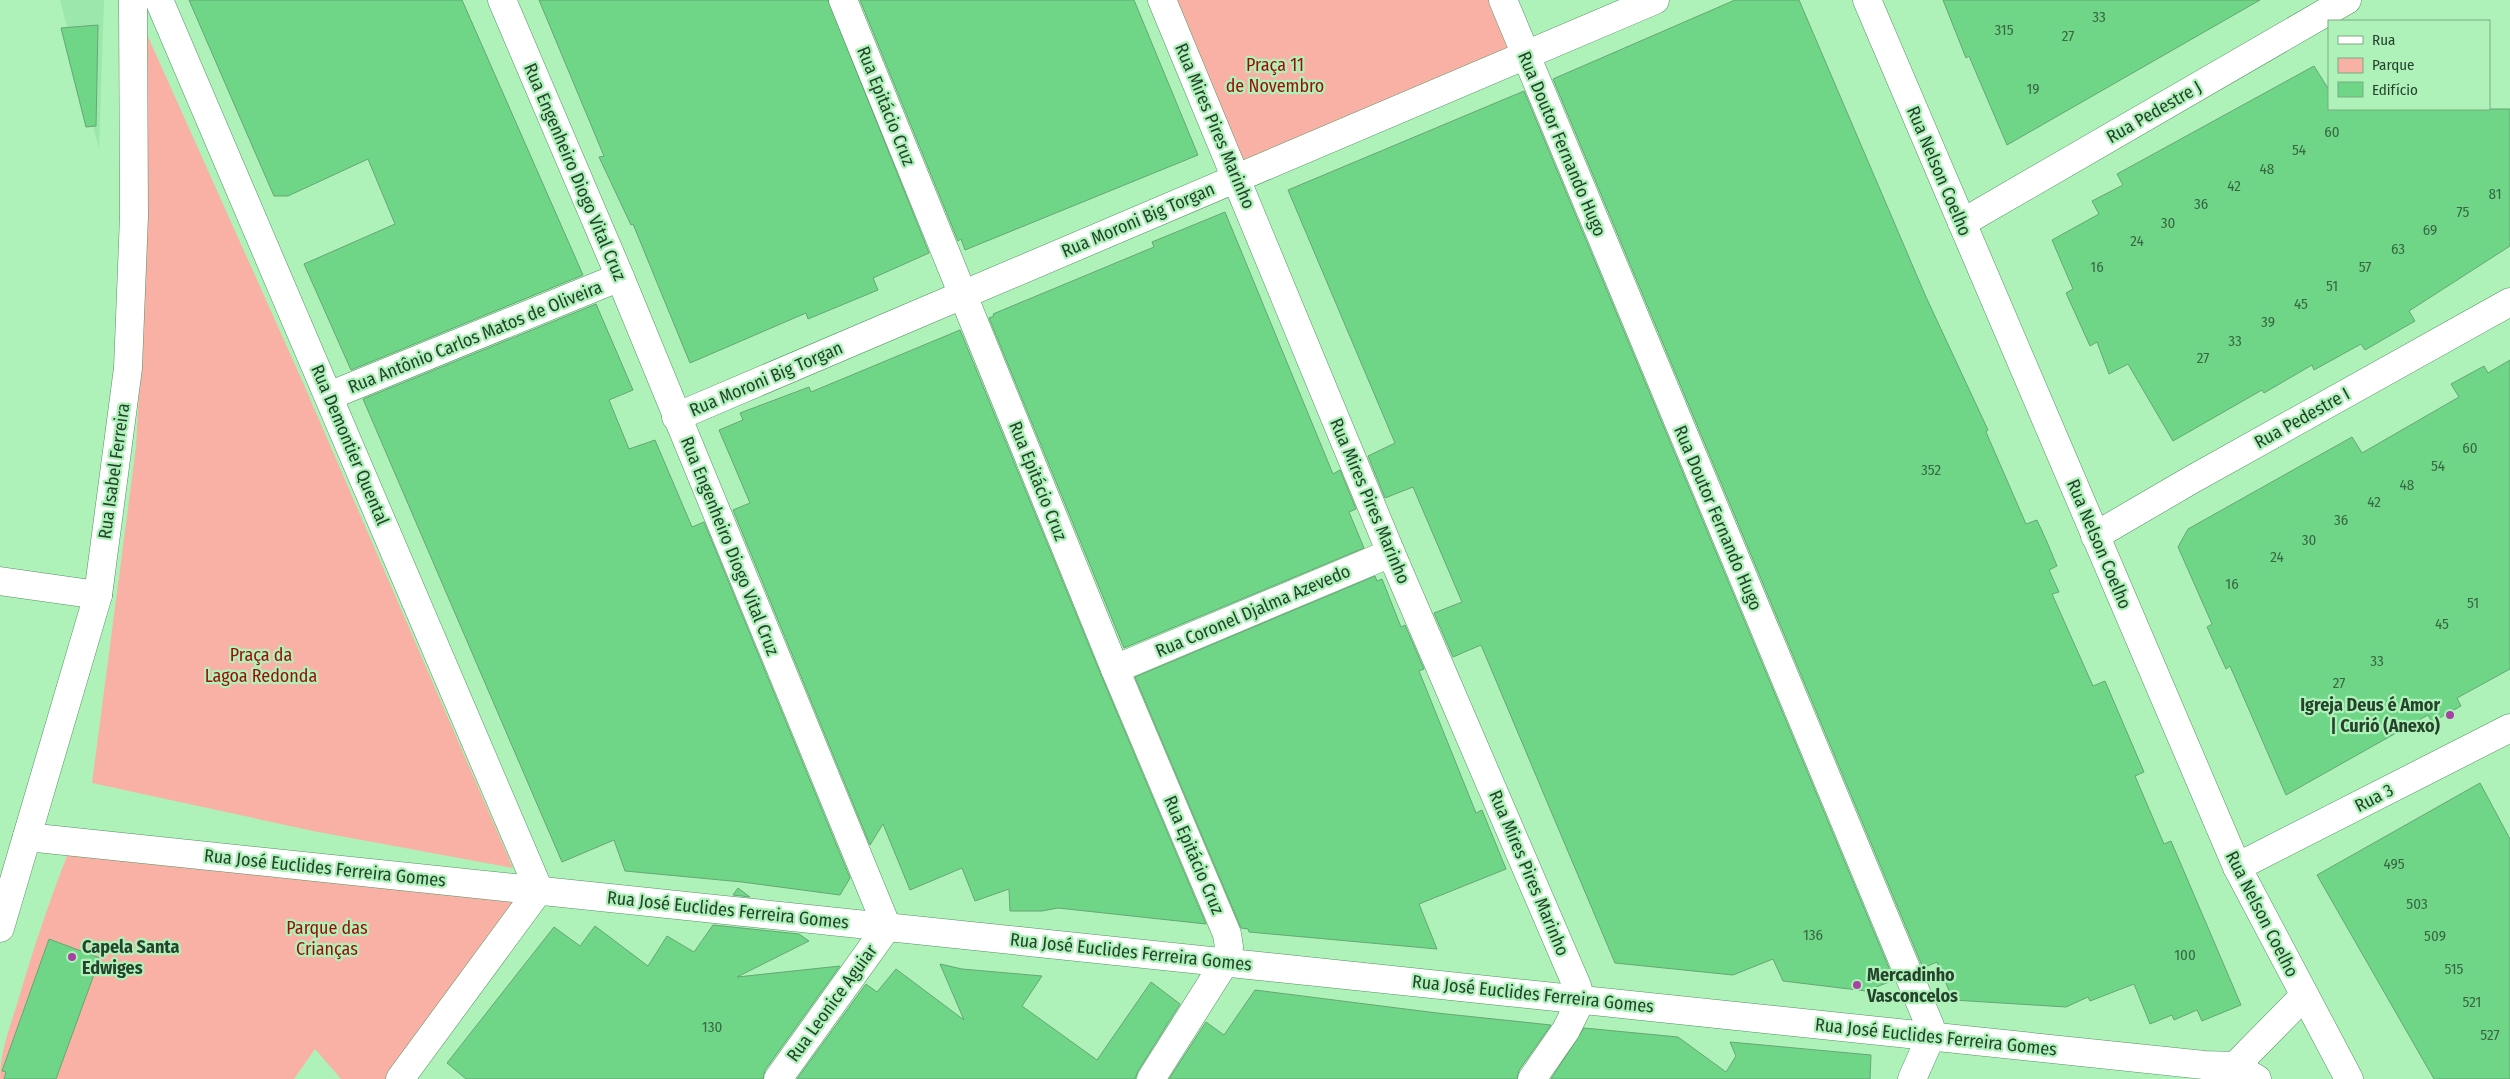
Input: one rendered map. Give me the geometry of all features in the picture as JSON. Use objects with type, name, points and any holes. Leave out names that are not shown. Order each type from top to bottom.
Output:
[{"type":"street","name":"Rua Isabel Ferreira","points":[[0,928],[98,594],[128,368],[134,216],[133,0]]},
{"type":"street","name":"Rua Demontier Quental","points":[[159,0],[330,396],[539,890]]},
{"type":"street","name":"Rua Engenheiro Diogo Vital Cruz","points":[[502,0],[620,277],[887,927]]},
{"type":"street","name":"Rua Epitácio Cruz","points":[[843,0],[1115,669],[1220,913],[1229,947],[1225,962]]},
{"type":"street","name":"Rua Mires Pires Marinho","points":[[1162,0],[1391,553],[1572,972],[1581,1000]]},
{"type":"street","name":"Rua Doutor Fernando Hugo","points":[[1502,0],[1922,1003],[1930,1026],[1931,1036]]},
{"type":"street","name":"Rua Moroni Big Torgan","points":[[676,417],[1655,0]]},
{"type":"street","name":"Rua Nelson Coelho","points":[[1866,0],[2237,867],[2349,1079]]},
{"type":"street","name":"Rua Pedestre J","points":[[1962,223],[2347,0]]},
{"type":"street","name":"Rua Antônio Carlos Matos de Oliveira","points":[[330,396],[620,277]]},
{"type":"street","name":"Rua Pedestre I","points":[[2095,536],[2191,480],[2510,302]]},
{"type":"street","name":"Rua Coronel Djalma Azevedo","points":[[1115,669],[1391,553]]},
{"type":"street","points":[[0,581],[98,594]]},
{"type":"street","name":"Rua 3","points":[[2237,867],[2510,728]]},
{"type":"street","name":"Rua José Euclides Ferreira Gomes","points":[[27,837],[1931,1036],[2199,1072],[2246,1073]]},
{"type":"street","points":[[400,1079],[539,890]]},
{"type":"street","name":"Rua Leonice Aguiar","points":[[778,1079],[887,927]]},
{"type":"street","points":[[1151,1079],[1225,962]]},
{"type":"street","points":[[2246,1073],[2304,996]]},
{"type":"street","points":[[1532,1079],[1566,1030],[1581,1000]]},
{"type":"street","points":[[1912,1079],[1931,1036]]},
{"type":"shaded area","points":[[60,0],[104,0],[99,149]]},
{"type":"green space","name":"Praça 11 de Novembro","points":[[1159,0],[1514,0],[1536,52],[1235,174]]},
{"type":"green space","name":"Praça da Lagoa Redonda","points":[[145,30],[301,378],[513,868],[313,831],[92,783],[136,447],[140,375]]},
{"type":"green space","name":"Parque das Crianças","points":[[77,831],[518,899],[387,1079],[341,1079],[315,1049],[294,1079],[0,1079],[4,1049],[24,979]]},
{"type":"building","points":[[189,0],[462,0],[583,275],[351,370],[304,264],[395,224],[368,159],[288,196],[274,196]]},
{"type":"building","points":[[539,0],[828,0],[929,253],[873,278],[878,290],[808,319],[806,313],[690,363],[633,224],[631,225],[599,157],[604,156]]},
{"type":"building","points":[[860,0],[1134,0],[1198,155],[965,250],[961,239],[958,241]]},
{"type":"building","points":[[1735,0],[1799,0],[1926,297],[1988,430],[1986,432],[2026,524],[2037,520],[2047,542],[2057,566],[2049,570],[2059,592],[2052,594],[2093,686],[2105,681],[2144,772],[2135,776],[2164,844],[2171,841],[2241,1005],[2202,1021],[2197,1010],[2174,1020],[2172,1015],[2150,1024],[2134,984],[2090,1001],[2088,997],[2066,1007],[1953,1000],[1937,962],[1923,968],[1553,79]]},
{"type":"building","points":[[1943,0],[2260,0],[2007,145],[1969,56],[1966,58]]},
{"type":"building","points":[[98,25],[96,126],[86,127],[61,28]]},
{"type":"building","points":[[2314,66],[2328,88],[2328,110],[2510,109],[2510,246],[2409,311],[2415,321],[2365,350],[2361,344],[2314,370],[2312,365],[2264,393],[2262,390],[2173,441],[2128,364],[2109,374],[2097,342],[2090,346],[2066,293],[2073,289],[2052,240],[2099,214],[2092,201],[2123,185],[2117,174]]},
{"type":"building","points":[[1524,91],[1894,980],[1866,991],[1783,981],[1773,959],[1733,975],[1615,963],[1481,645],[1453,657],[1434,613],[1462,602],[1413,487],[1385,498],[1368,456],[1395,443],[1288,190]]},
{"type":"building","points":[[1225,212],[1333,474],[1340,470],[1356,509],[1349,512],[1364,548],[1124,648],[989,318],[994,316],[993,314],[1154,247],[1152,242]]},
{"type":"building","points":[[596,304],[633,390],[609,400],[629,449],[655,440],[692,527],[704,522],[850,878],[840,895],[742,882],[625,871],[614,840],[562,862],[363,399]]},
{"type":"building","points":[[960,330],[1101,675],[1206,924],[1058,908],[1042,911],[1010,911],[1009,889],[975,901],[962,868],[910,890],[883,824],[870,845],[733,510],[750,503],[719,430],[743,420],[740,413],[809,387],[811,392]]},
{"type":"building","points":[[2510,360],[2510,669],[2457,698],[2461,706],[2432,722],[2428,715],[2286,795],[2230,666],[2226,669],[2207,627],[2212,624],[2178,547],[2188,529],[2352,437],[2362,453],[2459,397],[2451,384],[2484,366],[2488,373]]},
{"type":"building","points":[[1375,576],[1377,581],[1382,579],[1401,627],[1405,625],[1424,669],[1419,671],[1476,813],[1482,810],[1506,869],[1419,904],[1437,949],[1249,932],[1248,929],[1241,928],[1135,677]]},
{"type":"building","points":[[2480,783],[2510,839],[2510,1079],[2434,1079],[2317,875]]},
{"type":"building","points":[[738,888],[750,897],[733,895]]},
{"type":"building","points":[[713,925],[799,934],[809,941],[737,977],[840,966],[765,1070],[763,1079],[466,1079],[447,1063],[554,927],[580,946],[595,926],[648,966],[667,936],[694,952]]},
{"type":"building","points":[[49,939],[100,958],[56,1079],[4,1079],[6,1072],[2,1071]]},
{"type":"building","points":[[940,964],[962,969],[1042,976],[1022,1006],[1097,1060],[1151,982],[1180,1004],[1138,1071],[1135,1079],[797,1079],[866,984],[877,992],[896,969],[964,1020]]},
{"type":"building","points":[[1255,990],[1551,1025],[1519,1070],[1517,1079],[1169,1079],[1206,1022],[1224,1035]]},
{"type":"building","points":[[1584,1028],[1678,1037],[1726,1072],[1736,1056],[1730,1042],[1871,1055],[1870,1079],[1551,1079]]},
{"type":"place","name":"Igreja Deus é Amor | Curió (Anexo)","points":[[2450,715]]},
{"type":"place","name":"Capela Santa Edwiges","points":[[72,957]]},
{"type":"place","name":"Mercadinho Vasconcelos","points":[[1857,985]]}]
